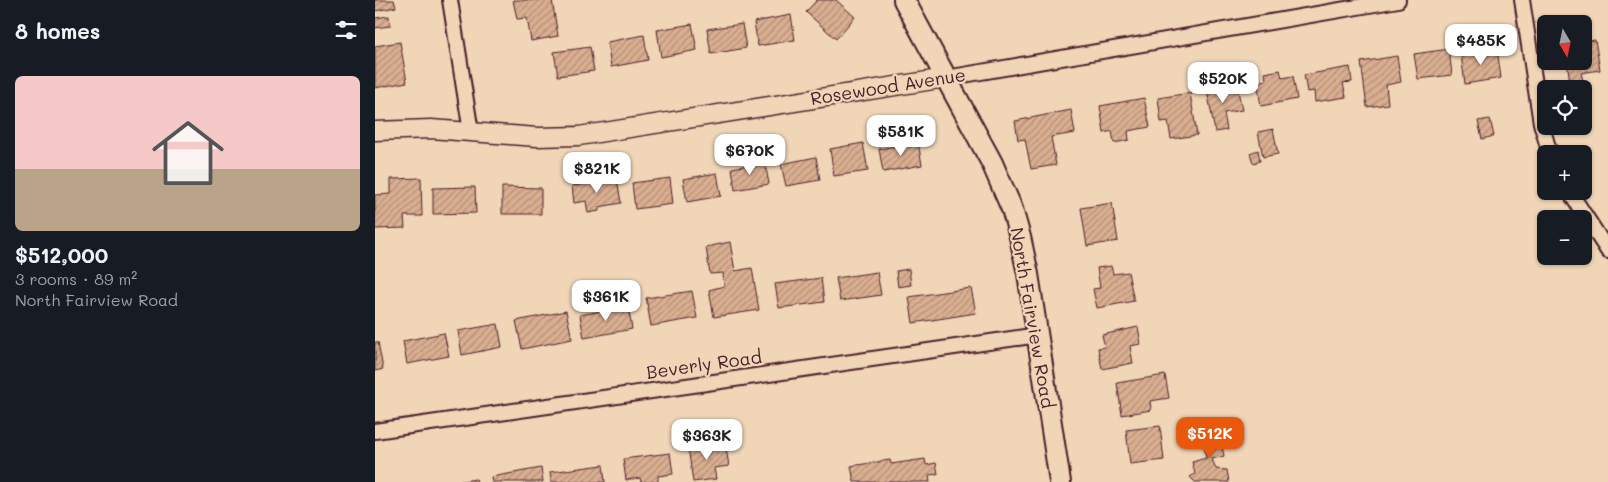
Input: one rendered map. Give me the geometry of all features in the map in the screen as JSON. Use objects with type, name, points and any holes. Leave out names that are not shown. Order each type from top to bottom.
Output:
[{"type":"main road","name":"North Fairview Road","points":[[904,0],[991,163],[1012,209],[1021,237],[1060,482]]},
{"type":"street","points":[[450,0],[471,132]]},
{"type":"street","name":"Rosewood Avenue","points":[[375,131],[431,130],[537,137],[579,136],[946,78],[1323,6],[1398,0]]},
{"type":"street","points":[[1522,0],[1541,123],[1547,145]]},
{"type":"street","points":[[1575,200],[1608,251]]},
{"type":"street","name":"Beverly Road","points":[[375,431],[1038,335]]},
{"type":"building","points":[[375,0],[394,0],[396,7],[375,11]]},
{"type":"building","points":[[513,0],[552,0],[558,36],[531,41],[527,18],[517,19]]},
{"type":"building","points":[[817,0],[836,0],[855,17],[836,39],[806,12]]},
{"type":"building","points":[[791,15],[795,40],[758,46],[754,22]]},
{"type":"building","points":[[389,16],[390,26],[375,28],[375,18]]},
{"type":"building","points":[[692,24],[697,50],[661,57],[657,30]]},
{"type":"building","points":[[742,24],[746,48],[711,54],[707,29]]},
{"type":"building","points":[[644,35],[648,60],[611,67],[607,42]]},
{"type":"building","points":[[1593,40],[1595,40],[1600,70],[1581,73],[1583,80],[1570,80],[1568,70],[1593,70]]},
{"type":"building","points":[[400,42],[407,82],[375,88],[375,46]]},
{"type":"building","points":[[590,47],[594,71],[558,76],[554,52]]},
{"type":"building","points":[[1449,49],[1452,75],[1418,79],[1414,54]]},
{"type":"building","points":[[1497,49],[1501,78],[1465,84],[1461,55]]},
{"type":"building","points":[[1397,56],[1401,82],[1386,85],[1388,104],[1367,107],[1361,62]]},
{"type":"building","points":[[1350,67],[1352,82],[1343,83],[1346,97],[1315,102],[1314,91],[1307,92],[1304,75]]},
{"type":"building","points":[[1280,70],[1282,78],[1293,76],[1297,99],[1261,106],[1257,82],[1266,80],[1265,73]]},
{"type":"building","points":[[1227,82],[1228,90],[1237,86],[1242,110],[1224,113],[1227,130],[1215,132],[1207,90],[1219,89],[1218,83]]},
{"type":"building","points":[[1190,93],[1197,135],[1171,139],[1168,121],[1161,122],[1158,98]]},
{"type":"building","points":[[1144,98],[1150,127],[1128,131],[1129,140],[1114,143],[1112,131],[1104,133],[1100,106]]},
{"type":"building","points":[[1071,110],[1075,133],[1051,137],[1056,165],[1031,169],[1025,139],[1018,140],[1015,121]]},
{"type":"building","points":[[1490,119],[1494,136],[1482,139],[1478,121]]},
{"type":"building","points":[[1273,129],[1278,154],[1263,157],[1258,132]]},
{"type":"building","points":[[918,142],[922,165],[883,172],[879,149]]},
{"type":"building","points":[[863,143],[868,171],[834,176],[830,149]]},
{"type":"building","points":[[1258,150],[1260,161],[1253,163],[1250,153]]},
{"type":"building","points":[[816,157],[820,180],[786,186],[781,164]]},
{"type":"building","points":[[765,162],[769,184],[735,190],[732,168]]},
{"type":"building","points":[[717,173],[721,196],[687,202],[683,179]]},
{"type":"building","points":[[421,178],[422,216],[404,216],[405,228],[375,229],[375,195],[391,194],[391,179]]},
{"type":"building","points":[[670,178],[673,204],[635,209],[632,183]]},
{"type":"building","points":[[617,179],[621,203],[599,207],[599,211],[588,213],[586,201],[574,203],[572,186]]},
{"type":"building","points":[[475,187],[476,213],[433,214],[433,188]]},
{"type":"building","points":[[502,187],[541,188],[541,214],[502,214]]},
{"type":"building","points":[[1112,203],[1118,241],[1087,246],[1081,208]]},
{"type":"building","points":[[730,242],[735,271],[752,268],[759,310],[714,317],[709,290],[724,286],[723,273],[710,274],[706,247]]},
{"type":"building","points":[[1111,266],[1113,274],[1128,272],[1134,301],[1097,308],[1093,289],[1100,288],[1097,268]]},
{"type":"building","points":[[909,269],[911,285],[898,287],[896,271]]},
{"type":"building","points":[[877,272],[881,295],[840,301],[836,278]]},
{"type":"building","points":[[821,278],[824,302],[779,308],[775,284]]},
{"type":"building","points":[[971,288],[976,313],[913,323],[909,297]]},
{"type":"building","points":[[692,291],[697,318],[651,326],[646,298]]},
{"type":"building","points":[[628,306],[632,329],[584,338],[580,315]]},
{"type":"building","points":[[566,311],[572,339],[522,349],[516,321]]},
{"type":"building","points":[[498,324],[502,347],[462,355],[458,331]]},
{"type":"building","points":[[1138,327],[1141,344],[1130,346],[1133,363],[1102,369],[1098,348],[1105,347],[1102,335]]},
{"type":"building","points":[[444,333],[449,356],[407,364],[403,341]]},
{"type":"building","points":[[375,342],[378,342],[383,369],[375,371]]},
{"type":"building","points":[[1165,375],[1169,398],[1150,401],[1151,410],[1122,415],[1117,383]]},
{"type":"building","points":[[1160,426],[1164,460],[1130,464],[1126,430]]},
{"type":"building","points":[[1218,427],[1224,456],[1212,459],[1216,469],[1227,470],[1229,482],[1195,482],[1190,477],[1195,474],[1192,462],[1206,458],[1202,430]]},
{"type":"building","points":[[725,442],[729,466],[714,468],[716,479],[693,482],[688,447]]},
{"type":"building","points":[[670,453],[673,474],[658,476],[658,482],[641,482],[640,478],[626,480],[623,459]]},
{"type":"building","points":[[925,459],[926,465],[936,463],[938,474],[929,475],[930,482],[854,482],[851,466],[890,460],[891,464]]},
{"type":"building","points":[[603,465],[605,482],[551,482],[550,472]]},
{"type":"building","points":[[541,468],[543,482],[492,482],[491,477]]},
{"type":"building","points":[[476,479],[477,482],[456,482]]}]
